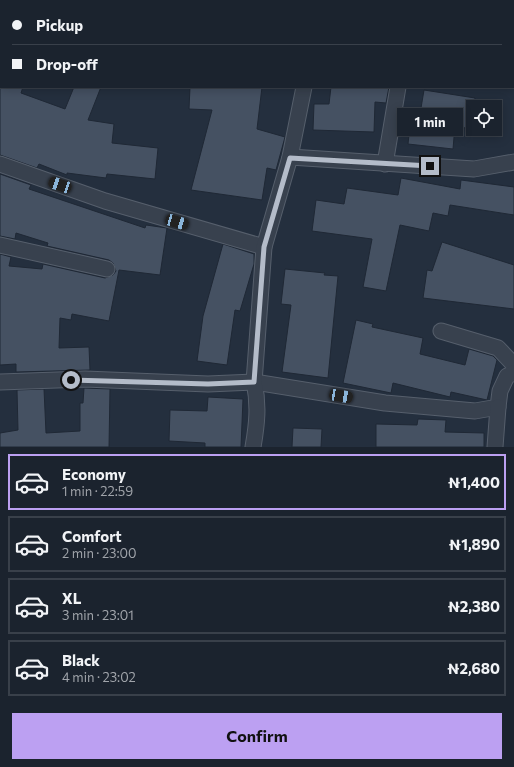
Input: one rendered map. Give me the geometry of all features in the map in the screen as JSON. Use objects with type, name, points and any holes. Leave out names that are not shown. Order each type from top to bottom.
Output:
[{"type":"street","points":[[253,447],[258,419],[258,400],[254,382],[264,247],[290,158],[304,88]]},
{"type":"street","points":[[385,164],[398,88]]},
{"type":"street","points":[[290,158],[474,169],[514,162]]},
{"type":"street","points":[[0,164],[105,201],[264,247]]},
{"type":"street","points":[[0,245],[107,270]]},
{"type":"street","points":[[441,331],[498,348],[514,365]]},
{"type":"street","points":[[495,447],[500,391],[507,376],[514,374]]},
{"type":"street","points":[[0,382],[85,379],[173,383],[254,382],[385,403],[475,410],[498,408]]},
{"type":"building","points":[[0,88],[23,88],[21,93],[65,109],[74,88],[101,88],[88,120],[114,124],[112,143],[158,148],[155,179],[107,174],[106,178],[67,173],[67,175],[39,164],[37,168],[0,155]]},
{"type":"building","points":[[190,88],[262,88],[257,129],[285,137],[276,170],[267,168],[262,200],[191,190],[212,110],[189,109]]},
{"type":"building","points":[[331,88],[389,88],[386,103],[375,102],[374,132],[313,130],[314,104],[329,104]]},
{"type":"building","points":[[424,90],[475,98],[475,100],[466,100],[466,128],[455,126],[453,149],[408,144],[410,125],[418,126]]},
{"type":"building","points":[[0,174],[31,185],[29,189],[145,228],[146,225],[167,228],[160,275],[119,270],[109,321],[72,314],[71,320],[60,318],[59,348],[89,347],[90,370],[16,372],[16,364],[0,365],[0,254],[11,257],[9,266],[42,269],[43,264],[105,278],[113,275],[116,271],[113,263],[109,260],[47,246],[48,243],[16,233],[15,239],[0,236]]},
{"type":"building","points":[[401,178],[460,189],[461,180],[514,187],[514,215],[450,205],[448,216],[433,213],[429,231],[400,225],[386,291],[363,287],[372,239],[312,231],[316,200],[344,204],[347,188],[398,195]]},
{"type":"building","points":[[442,242],[514,265],[514,309],[423,298],[427,270],[432,271]]},
{"type":"building","points":[[223,244],[254,254],[254,264],[240,311],[235,310],[227,365],[197,361],[203,316]]},
{"type":"building","points":[[285,269],[325,273],[324,275],[338,276],[328,378],[282,372],[291,305],[281,304]]},
{"type":"building","points":[[356,320],[373,324],[372,327],[423,338],[420,354],[465,365],[469,349],[493,356],[497,360],[487,400],[451,392],[450,397],[393,383],[391,393],[343,383]]},
{"type":"building","points":[[84,388],[110,389],[109,447],[0,447],[0,433],[18,430],[17,390],[44,389],[46,433],[80,431],[80,403],[83,403]]},
{"type":"building","points":[[208,397],[243,399],[241,447],[205,447],[205,443],[169,441],[170,410],[207,411]]},
{"type":"building","points":[[418,419],[446,420],[445,432],[484,433],[484,447],[376,447],[376,424],[417,425]]},
{"type":"building","points":[[293,428],[322,429],[321,447],[292,447]]},
{"type":"route","points":[[71,380],[85,379],[208,384],[254,382],[264,247],[290,158],[430,166]]}]
